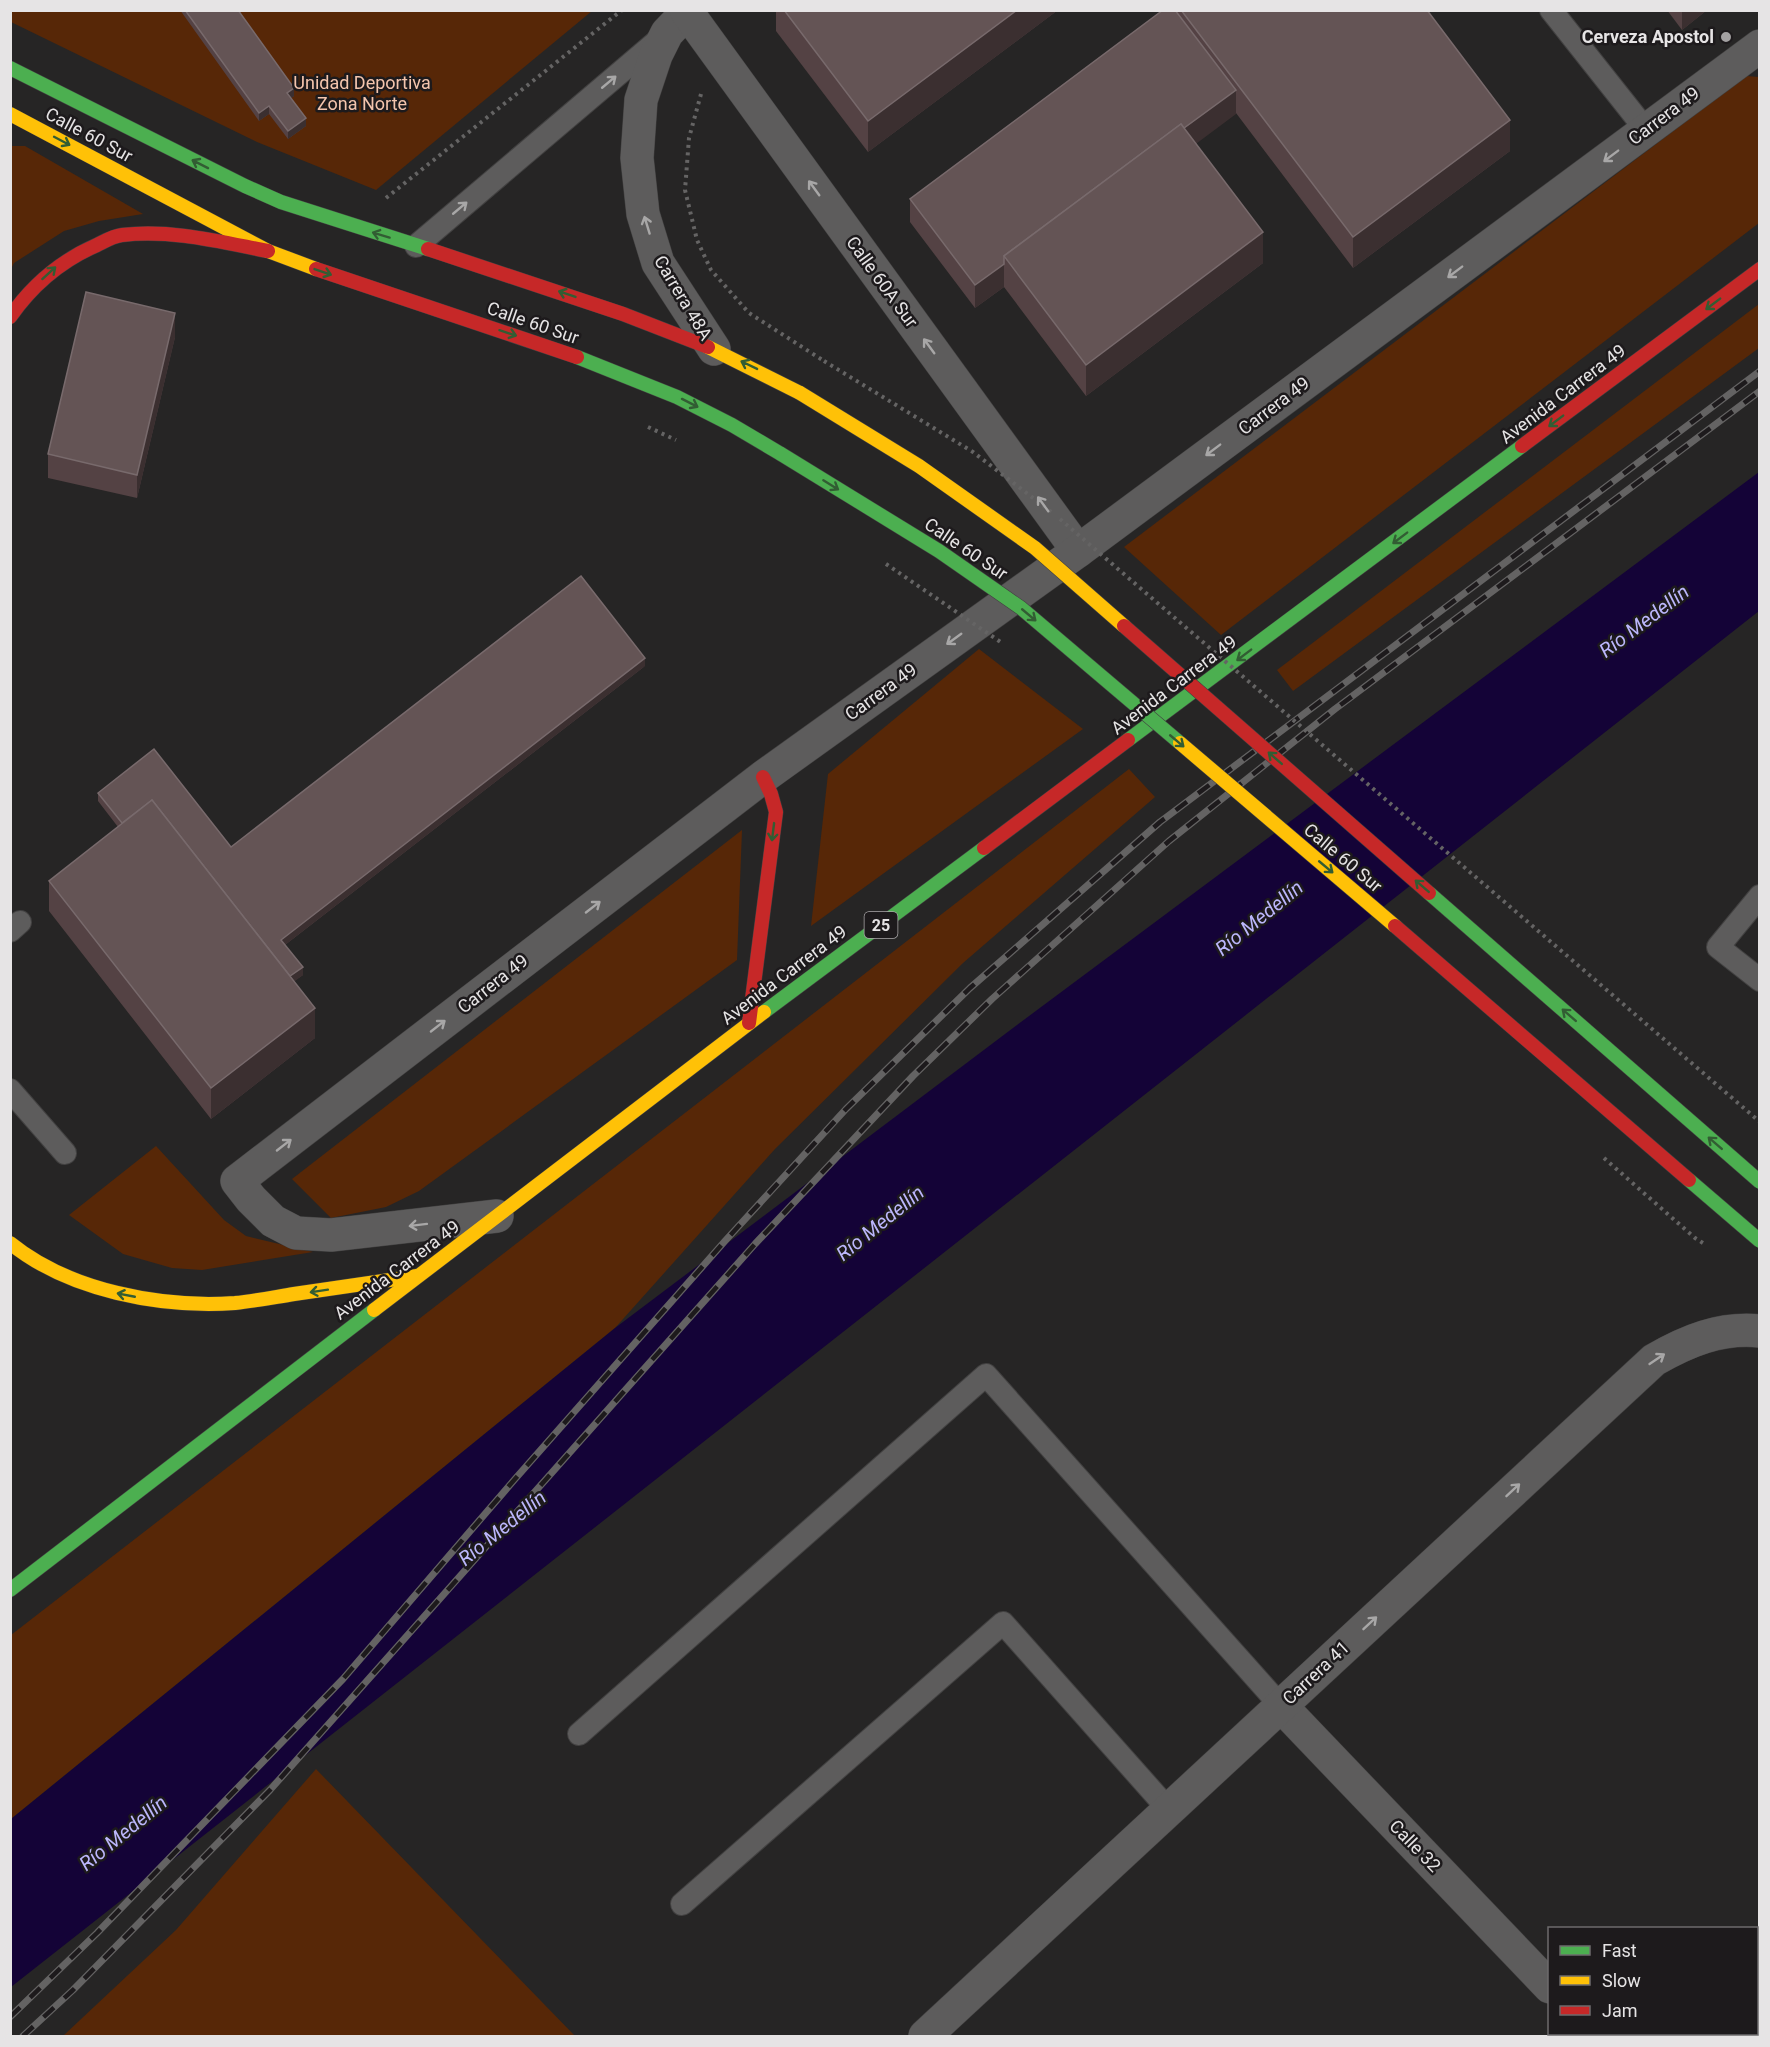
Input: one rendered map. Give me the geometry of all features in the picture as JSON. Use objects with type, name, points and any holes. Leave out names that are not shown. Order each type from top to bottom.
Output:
[{"type":"main road","name":"Calle 60 Sur","points":[[10,68],[272,198],[328,219],[517,277],[714,349],[800,393],[919,466],[1035,548],[1760,1182]]},
{"type":"main road","name":"Calle 60 Sur","points":[[10,114],[268,251],[315,269],[557,349],[677,397],[732,425],[939,552],[1021,608],[1760,1241]]},
{"type":"main road","points":[[10,317],[24,295],[60,262],[120,235],[160,235],[202,239],[268,251]]},
{"type":"main road","name":"Avenida Carrera 49","points":[[10,1590],[750,1023],[1760,269]]},
{"type":"main road","points":[[750,1023],[776,812],[763,777]]},
{"type":"main road","points":[[10,1243],[26,1256],[69,1278],[124,1296],[181,1302],[235,1303],[419,1276]]},
{"type":"street","name":"Carrera 48A","points":[[681,19],[656,55],[641,100],[637,158],[643,214],[658,262],[714,349]]},
{"type":"street","name":"Calle 60A Sur","points":[[681,19],[1078,551]]},
{"type":"street","name":"Carrera 49","points":[[497,1216],[331,1235],[296,1233],[273,1221],[237,1181],[763,777],[1078,551],[1760,46]]},
{"type":"street","name":"Carrera 41","points":[[925,2037],[1654,1359],[1684,1343],[1721,1331],[1760,1330]]},
{"type":"street","name":"Calle 32","points":[[1281,1706],[1548,1985]]},
{"type":"lane","points":[[1551,10],[1646,130]]},
{"type":"lane","points":[[416,246],[681,19]]},
{"type":"lane","points":[[1760,896],[1718,947],[1760,980]]},
{"type":"lane","points":[[10,1090],[65,1153]]},
{"type":"lane","points":[[579,1734],[986,1375],[1281,1706]]},
{"type":"lane","points":[[682,1904],[1004,1623],[1169,1810]]},
{"type":"path","points":[[379,204],[615,13],[622,10]]},
{"type":"path","points":[[702,90],[689,138],[684,190],[697,240],[711,270],[749,313],[824,361]]},
{"type":"path","points":[[880,560],[1009,647]]},
{"type":"path","points":[[1597,1151],[1695,1238],[1704,1243]]},
{"type":"green space","name":"Unidad Deportiva Zona Norte","points":[[10,11],[592,11],[376,190],[257,142],[11,22]]},
{"type":"green space","points":[[1746,76],[1759,77],[1759,223],[1221,635],[1124,547]]},
{"type":"green space","points":[[11,146],[25,146],[143,214],[99,221],[64,231],[14,263],[11,269]]},
{"type":"green space","points":[[1759,304],[1759,348],[1293,691],[1277,670]]},
{"type":"green space","points":[[979,649],[1083,729],[811,926],[828,774]]},
{"type":"green space","points":[[1129,769],[1155,797],[963,963],[775,1149],[615,1328],[11,1819],[11,1635]]},
{"type":"green space","points":[[742,830],[737,960],[419,1191],[386,1207],[331,1218],[292,1179]]},
{"type":"green space","points":[[156,1146],[224,1220],[246,1236],[313,1252],[202,1270],[172,1268],[123,1254],[69,1215]]},
{"type":"green space","points":[[316,1769],[575,2036],[63,2036],[176,1930]]},
{"type":"water","name":"Río Medellín","points":[[1759,472],[1759,611],[11,1987],[11,1819],[615,1328]]},
{"type":"building","points":[[185,10],[238,10],[294,88],[287,93],[306,118],[288,131],[269,106],[259,113]]},
{"type":"building","points":[[784,10],[1017,10],[868,121]]},
{"type":"building","points":[[1163,10],[1175,10],[1236,90],[1184,128],[1181,124],[1004,256],[1004,264],[975,285],[910,199]]},
{"type":"building","points":[[1181,10],[1427,10],[1510,120],[1353,237]]},
{"type":"building","points":[[1181,124],[1263,232],[1086,365],[1004,256]]},
{"type":"building","points":[[86,292],[175,313],[137,475],[48,454]]},
{"type":"building","points":[[581,576],[645,658],[281,940],[303,967],[290,976],[152,800],[122,823],[98,793],[154,749],[231,847]]},
{"type":"building","points":[[152,800],[315,1008],[211,1088],[49,881]]},
{"type":"railway","points":[[10,2017],[97,1933],[343,1679],[515,1479],[725,1241],[846,1109],[970,988],[1160,822],[1760,371]]},
{"type":"railway","points":[[23,2036],[73,1990],[270,1790],[755,1244],[913,1076],[992,999],[1169,841],[1335,709],[1760,391]]},
{"type":"traffic: fast","points":[[10,68],[281,202],[428,249]]},
{"type":"traffic: fast","points":[[577,357],[677,397],[732,425],[781,454]]},
{"type":"traffic: fast","points":[[1128,740],[1522,446]]},
{"type":"traffic: fast","points":[[781,454],[939,551],[1021,608],[1180,743]]},
{"type":"traffic: fast","points":[[764,1012],[984,848]]},
{"type":"traffic: fast","points":[[1429,893],[1760,1182]]},
{"type":"traffic: fast","points":[[1689,1180],[1760,1241]]},
{"type":"traffic: fast","points":[[10,1590],[374,1310]]},
{"type":"traffic: slow","points":[[10,114],[268,251],[316,269]]},
{"type":"traffic: slow","points":[[708,347],[800,393]]},
{"type":"traffic: slow","points":[[800,393],[919,466],[1035,548],[1124,626]]},
{"type":"traffic: slow","points":[[1180,743],[1395,926]]},
{"type":"traffic: slow","points":[[374,1310],[764,1012]]},
{"type":"traffic: slow","points":[[10,1243],[34,1260],[88,1284],[117,1293],[177,1302],[235,1303],[417,1276]]},
{"type":"traffic: jam","points":[[10,317],[28,294],[59,266],[84,251],[119,236],[177,235],[268,251]]},
{"type":"traffic: jam","points":[[428,249],[623,314],[708,347]]},
{"type":"traffic: jam","points":[[316,269],[577,357]]},
{"type":"traffic: jam","points":[[1522,446],[1760,269]]},
{"type":"traffic: jam","points":[[1124,626],[1429,893]]},
{"type":"traffic: jam","points":[[984,848],[1128,740]]},
{"type":"traffic: jam","points":[[749,1023],[776,812],[763,777]]},
{"type":"traffic: jam","points":[[1395,926],[1689,1180]]},
{"type":"place","name":"Cerveza Apostol","points":[[1726,37]]}]
